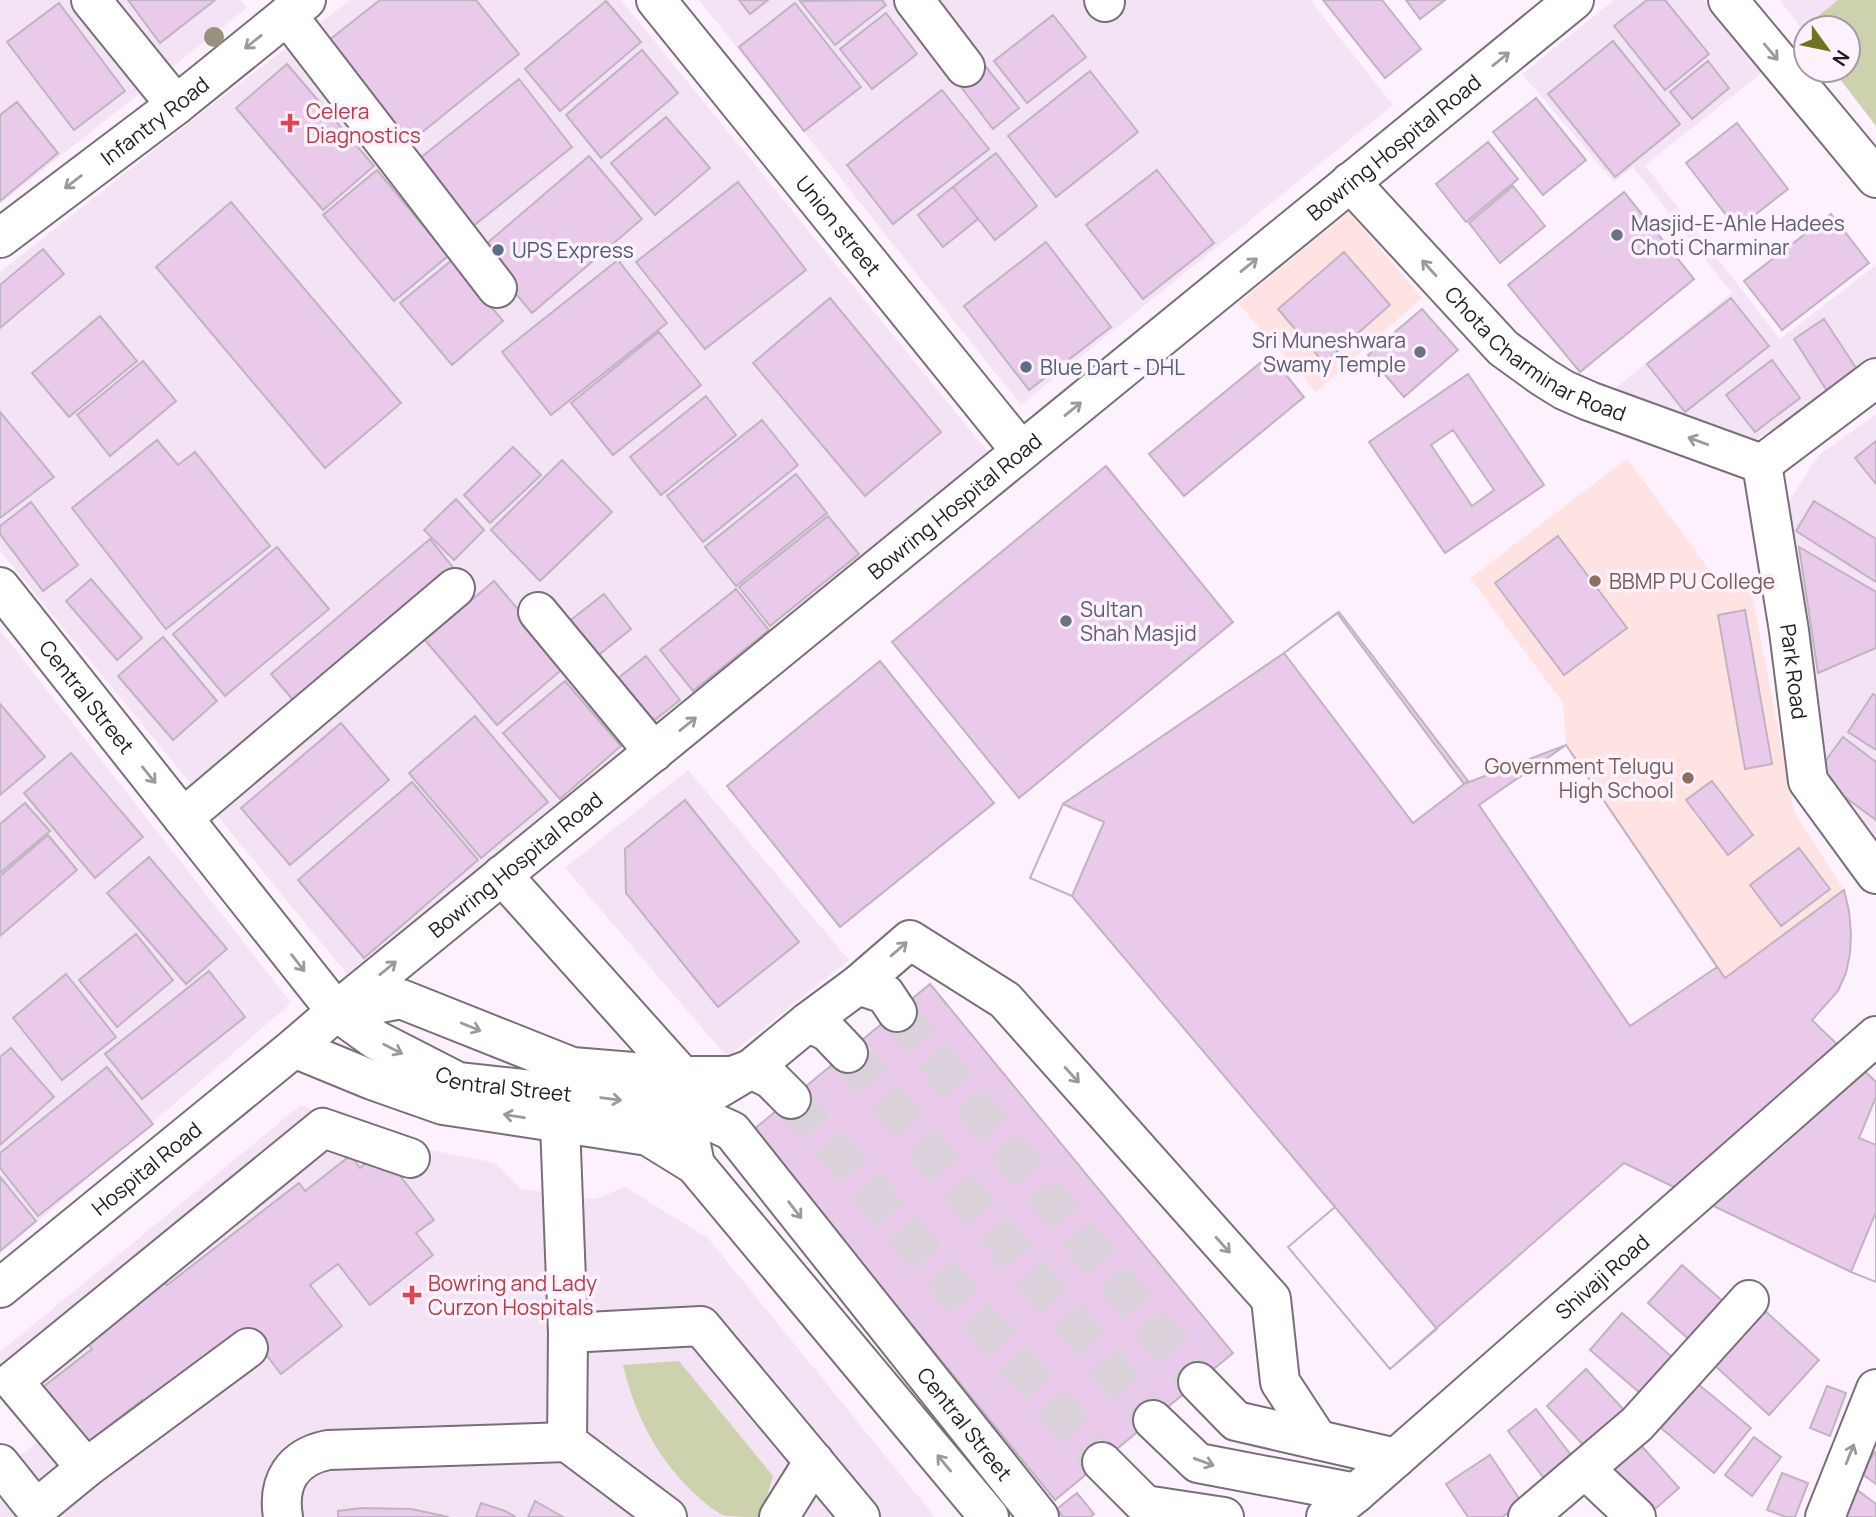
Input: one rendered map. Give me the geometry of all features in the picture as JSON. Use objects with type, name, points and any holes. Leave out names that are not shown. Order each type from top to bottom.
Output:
[{"type":"street","points":[[91,0],[176,105]]},
{"type":"street","name":"Union street","points":[[656,0],[1021,451]]},
{"type":"street","points":[[914,0],[965,67]]},
{"type":"street","name":"Bowring Hospital Road","points":[[293,1048],[1574,0]]},
{"type":"street","points":[[1728,0],[1876,178]]},
{"type":"street","points":[[297,7],[497,288]]},
{"type":"street","name":"Infantry Road","points":[[0,238],[176,105],[297,7]]},
{"type":"street","name":"Chota Charminar Road","points":[[1350,182],[1503,348],[1543,377],[1589,401],[1762,464]]},
{"type":"street","points":[[1762,464],[1876,378]]},
{"type":"street","name":"Park Road","points":[[1762,464],[1789,631],[1808,781],[1876,874]]},
{"type":"street","name":"Central Street","points":[[0,587],[13,630],[183,818],[336,1011],[376,1040],[458,1082],[571,1094],[683,1092],[733,1131],[1039,1517]]},
{"type":"street","points":[[183,818],[455,589]]},
{"type":"street","points":[[538,612],[654,752]]},
{"type":"street","points":[[502,875],[683,1092],[695,1165]]},
{"type":"street","points":[[336,1011],[401,999],[572,1067],[683,1092],[751,1069],[858,985],[910,940],[1006,1000],[1271,1299],[1280,1382],[1318,1440]]},
{"type":"street","points":[[858,985],[885,995],[897,1012]]},
{"type":"street","points":[[808,1022],[828,1032],[848,1053]]},
{"type":"street","name":"Shivaji Road","points":[[1326,1517],[1876,1036]]},
{"type":"street","name":"Central Street","points":[[293,1048],[443,1105],[648,1136],[695,1165],[989,1517]]},
{"type":"street","name":"Hospital Road","points":[[0,1288],[293,1048]]},
{"type":"street","points":[[751,1069],[771,1079],[791,1099]]},
{"type":"street","points":[[560,1123],[568,1333],[567,1442]]},
{"type":"street","points":[[86,1468],[13,1381],[323,1128],[410,1158]]},
{"type":"street","points":[[1528,1517],[1637,1424],[1749,1300]]},
{"type":"street","points":[[568,1333],[701,1326],[860,1517]]},
{"type":"street","points":[[0,1464],[36,1508],[248,1348]]},
{"type":"street","points":[[1198,1382],[1236,1421],[1396,1458]]},
{"type":"street","points":[[1825,1517],[1873,1409]]},
{"type":"street","points":[[1153,1420],[1199,1463],[1356,1493]]},
{"type":"street","points":[[283,1517],[282,1490],[288,1476],[297,1464],[317,1452],[567,1442],[667,1517]]},
{"type":"street","points":[[779,1517],[814,1461]]},
{"type":"street","points":[[1102,1462],[1145,1505],[1224,1517]]},
{"type":"street","points":[[1585,1469],[1636,1517]]},
{"type":"shaded area","points":[[0,0],[240,0],[247,8],[0,204]]},
{"type":"shaded area","points":[[350,0],[621,0],[988,452],[347,974],[0,551],[0,272],[219,99]]},
{"type":"shaded area","points":[[699,0],[1310,0],[1393,105],[1021,405]]},
{"type":"shaded area","points":[[1614,0],[1703,0],[1762,73],[1645,165],[1780,339],[1876,265],[1876,363],[1811,410],[1744,445],[1607,395],[1732,293],[1633,167],[1614,182],[1522,74]]},
{"type":"shaded area","points":[[1780,0],[1838,0],[1821,14],[1792,16]]},
{"type":"shaded area","points":[[1349,212],[1422,298],[1316,392],[1238,303]]},
{"type":"shaded area","points":[[1876,414],[1876,851],[1831,794],[1787,504],[1819,455]]},
{"type":"shaded area","name":"Government Telugu High School","points":[[1627,459],[1720,584],[1749,579],[1794,811],[1844,890],[1725,978],[1566,745],[1563,703],[1470,578]]},
{"type":"shaded area","points":[[0,630],[291,1003],[0,1254]]},
{"type":"shaded area","points":[[688,770],[849,960],[727,1057],[565,868]]},
{"type":"shaded area","name":"Bowring and Lady Curzon Hospitals","points":[[301,1105],[386,1141],[495,1163],[521,1189],[595,1199],[625,1187],[708,1238],[935,1517],[0,1517],[0,1473],[43,1437],[0,1385],[0,1352]]},
{"type":"green space","points":[[1838,0],[1876,0],[1876,126],[1844,84],[1862,84],[1862,14],[1821,14]]},
{"type":"green space","points":[[679,1361],[773,1476],[761,1517],[723,1515],[697,1496],[671,1468],[641,1419],[623,1365]]},
{"type":"building","points":[[128,0],[215,0],[160,43]]},
{"type":"building","points":[[380,0],[476,0],[519,54],[400,150],[319,48]]},
{"type":"building","points":[[739,0],[768,0],[750,14]]},
{"type":"building","points":[[882,0],[886,5],[835,45],[800,1]]},
{"type":"building","points":[[1323,0],[1382,0],[1421,49],[1385,78]]},
{"type":"building","points":[[1406,0],[1445,0],[1420,19]]},
{"type":"building","points":[[1647,0],[1665,0],[1709,54],[1665,90],[1614,26]]},
{"type":"building","points":[[606,1],[641,42],[560,111],[525,69]]},
{"type":"building","points":[[59,3],[125,91],[74,130],[7,42]]},
{"type":"building","points":[[795,3],[861,87],[804,131],[739,47]]},
{"type":"building","points":[[886,13],[917,54],[872,89],[840,49]]},
{"type":"building","points":[[1053,15],[1086,57],[1027,103],[994,61]]},
{"type":"building","points":[[1613,41],[1680,124],[1615,177],[1548,94]]},
{"type":"building","points":[[642,50],[678,93],[601,158],[566,115]]},
{"type":"building","points":[[1708,61],[1729,88],[1692,119],[1670,92]]},
{"type":"building","points":[[287,64],[374,166],[323,210],[236,108]]},
{"type":"building","points":[[986,67],[1019,108],[993,129],[961,87]]},
{"type":"building","points":[[1090,71],[1138,132],[1056,197],[1008,136]]},
{"type":"building","points":[[519,79],[572,147],[467,231],[414,163]]},
{"type":"building","points":[[942,90],[989,149],[893,224],[847,165]]},
{"type":"building","points":[[1536,98],[1586,160],[1543,195],[1493,132]]},
{"type":"building","points":[[17,102],[58,153],[0,201],[0,115]]},
{"type":"building","points":[[666,117],[710,168],[655,215],[611,163]]},
{"type":"building","points":[[1737,123],[1788,189],[1737,229],[1686,163]]},
{"type":"building","points":[[1488,142],[1518,179],[1466,222],[1436,184]]},
{"type":"building","points":[[996,153],[1037,206],[995,240],[953,187]]},
{"type":"building","points":[[589,156],[642,219],[532,313],[479,250]]},
{"type":"building","points":[[377,170],[448,256],[394,301],[323,215]]},
{"type":"building","points":[[1157,170],[1214,243],[1143,299],[1086,225]]},
{"type":"building","points":[[738,182],[806,270],[705,349],[636,262]]},
{"type":"building","points":[[1513,186],[1545,226],[1500,263],[1469,223]]},
{"type":"building","points":[[953,187],[978,219],[943,247],[918,215]]},
{"type":"building","points":[[1624,192],[1694,279],[1580,372],[1508,285]]},
{"type":"building","points":[[231,202],[401,403],[325,468],[156,267]]},
{"type":"building","points":[[1831,214],[1869,263],[1782,330],[1744,281]]},
{"type":"building","points":[[1046,242],[1111,327],[1029,390],[964,306]]},
{"type":"building","points":[[43,249],[64,274],[0,328],[0,285]]},
{"type":"building","points":[[1344,252],[1390,305],[1324,363],[1278,309]]},
{"type":"building","points":[[452,260],[503,321],[452,365],[400,303]]},
{"type":"building","points":[[618,260],[667,323],[551,415],[502,352]]},
{"type":"building","points":[[830,298],[941,432],[865,496],[753,363]]},
{"type":"building","points":[[1731,298],[1769,346],[1685,412],[1647,364]]},
{"type":"building","points":[[1422,309],[1458,350],[1404,397],[1368,355]]},
{"type":"building","points":[[100,316],[137,361],[69,417],[32,373]]},
{"type":"building","points":[[1824,319],[1860,374],[1829,394],[1794,339]]},
{"type":"building","points":[[659,332],[701,385],[613,455],[571,403]]},
{"type":"building","points":[[1270,355],[1304,397],[1184,496],[1149,454]]},
{"type":"building","points":[[1772,360],[1800,398],[1755,432],[1726,395]]},
{"type":"building","points":[[143,361],[176,401],[110,456],[77,415]]},
{"type":"building","points":[[1468,374],[1544,485],[1445,553],[1369,442]],"holes":[[[1453,430],[1494,490],[1472,506],[1431,445]]]},
{"type":"building","points":[[706,396],[736,435],[661,495],[630,457]]},
{"type":"building","points":[[0,412],[54,477],[0,518]]},
{"type":"building","points":[[762,420],[798,465],[703,542],[667,496]]},
{"type":"building","points":[[157,440],[178,465],[195,452],[270,546],[166,629],[72,508]]},
{"type":"building","points":[[1876,441],[1876,484],[1855,458]]},
{"type":"building","points":[[513,447],[541,475],[490,523],[464,495]]},
{"type":"building","points":[[562,460],[612,512],[540,581],[491,530]]},
{"type":"building","name":"Sultan Shah Masjid","points":[[1106,466],[1233,622],[1019,798],[892,642]]},
{"type":"building","points":[[796,474],[827,513],[736,586],[705,547]]},
{"type":"building","points":[[456,499],[484,530],[454,560],[424,530]]},
{"type":"building","points":[[1814,501],[1876,539],[1876,582],[1796,531]]},
{"type":"building","points":[[31,502],[78,565],[43,591],[0,534],[0,526]]},
{"type":"building","points":[[828,516],[859,554],[770,626],[739,587]]},
{"type":"building","points":[[1558,536],[1627,628],[1564,675],[1495,583]]},
{"type":"building","points":[[430,539],[456,571],[298,706],[271,674]]},
{"type":"building","points":[[277,547],[329,609],[225,696],[173,634]]},
{"type":"building","points":[[1799,547],[1876,592],[1876,648],[1818,673]]},
{"type":"building","points":[[91,579],[142,638],[117,660],[66,601]]},
{"type":"building","points":[[494,581],[566,666],[497,725],[425,640]]},
{"type":"building","points":[[736,589],[769,630],[693,691],[660,650]]},
{"type":"building","points":[[604,594],[631,629],[585,666],[558,630]]},
{"type":"building","points":[[1745,610],[1772,764],[1745,769],[1718,615]]},
{"type":"building","points":[[1339,612],[1468,781],[1413,823],[1284,653]]},
{"type":"building","points":[[1337,613],[1464,784],[1566,745],[1725,978],[1844,890],[1851,934],[1846,973],[1838,991],[1812,1020],[1876,1082],[1876,1282],[1624,1163],[1390,1369],[1288,1247],[1335,1207],[1072,896],[1030,878],[1063,804],[1284,653]]},
{"type":"building","points":[[163,637],[217,701],[173,740],[118,676]]},
{"type":"building","points":[[646,656],[680,700],[641,731],[607,687]]},
{"type":"building","points":[[880,661],[994,803],[840,927],[727,786]]},
{"type":"building","points":[[565,681],[621,746],[560,799],[503,733]]},
{"type":"building","points":[[1873,694],[1876,696],[1876,750],[1848,732]]},
{"type":"building","points":[[0,704],[45,757],[0,795]]},
{"type":"building","points":[[475,716],[548,802],[481,858],[409,773]]},
{"type":"building","points":[[341,723],[389,780],[290,865],[241,808]]},
{"type":"building","points":[[1843,737],[1876,762],[1876,820],[1815,775]]},
{"type":"building","points":[[1566,745],[1717,967],[1630,1026],[1479,805]]},
{"type":"building","points":[[71,753],[143,837],[95,878],[24,793]]},
{"type":"building","points":[[1712,781],[1753,835],[1728,855],[1686,800]]},
{"type":"building","points":[[412,782],[478,860],[364,958],[298,880]]},
{"type":"building","points":[[685,800],[799,942],[718,1007],[626,893],[625,849]]},
{"type":"building","points":[[25,803],[50,831],[0,873],[0,824]]},
{"type":"building","points":[[1063,804],[1104,822],[1072,896],[1030,878]]},
{"type":"building","points":[[48,835],[77,870],[0,936],[0,876]]},
{"type":"building","points":[[1799,848],[1830,889],[1781,926],[1750,885]]},
{"type":"building","points":[[149,857],[227,949],[186,984],[107,893]]},
{"type":"building","points":[[136,934],[173,980],[117,1027],[79,980]]},
{"type":"building","points":[[209,971],[245,1017],[142,1099],[105,1054]]},
{"type":"building","points":[[66,974],[116,1037],[62,1080],[13,1018]]},
{"type":"building","points":[[930,984],[1233,1353],[1055,1500],[753,1130]]},
{"type":"building","points":[[11,1048],[54,1097],[0,1145],[0,1057]]},
{"type":"building","points":[[107,1067],[153,1124],[38,1216],[0,1168],[0,1153]]},
{"type":"building","points":[[1876,1097],[1876,1145],[1859,1138]]},
{"type":"building","points":[[381,1151],[434,1220],[416,1233],[433,1255],[370,1305],[338,1264],[310,1285],[342,1326],[281,1374],[249,1332],[149,1410],[142,1400],[87,1443],[43,1387],[92,1349],[81,1334],[159,1273],[167,1285],[299,1183],[305,1191],[351,1155],[360,1168]]},
{"type":"building","points":[[0,1177],[36,1221],[0,1251]]},
{"type":"building","points":[[1335,1207],[1437,1329],[1390,1369],[1288,1247]]},
{"type":"building","points":[[1876,1212],[1876,1282],[1851,1272]]},
{"type":"building","points":[[1682,1265],[1727,1305],[1693,1343],[1648,1303]]},
{"type":"building","points":[[1763,1309],[1819,1360],[1769,1415],[1713,1364]]},
{"type":"building","points":[[1622,1313],[1672,1357],[1640,1393],[1590,1350]]},
{"type":"building","points":[[1586,1369],[1625,1411],[1586,1448],[1547,1406]]},
{"type":"building","points":[[1698,1384],[1751,1428],[1714,1473],[1661,1428]]},
{"type":"building","points":[[1827,1386],[1846,1393],[1830,1436],[1810,1428]]},
{"type":"building","points":[[1536,1409],[1574,1459],[1546,1481],[1508,1431]]},
{"type":"building","points":[[1754,1437],[1781,1457],[1752,1496],[1725,1475]]},
{"type":"building","points":[[1639,1443],[1679,1488],[1646,1517],[1601,1478]]},
{"type":"building","points":[[1876,1452],[1876,1484],[1861,1473]]},
{"type":"building","points":[[1490,1455],[1522,1503],[1502,1517],[1468,1517],[1446,1484]]},
{"type":"building","points":[[1782,1473],[1808,1483],[1795,1517],[1786,1517],[1767,1510]]},
{"type":"building","points":[[1856,1489],[1876,1504],[1876,1517],[1848,1517],[1840,1511]]},
{"type":"building","points":[[1077,1493],[1094,1514],[1090,1517],[1063,1517],[1057,1509]]},
{"type":"building","points":[[535,1501],[563,1517],[528,1517]]},
{"type":"building","points":[[481,1503],[505,1511],[516,1517],[476,1517]]},
{"type":"building","points":[[362,1508],[411,1509],[449,1517],[338,1517],[338,1511]]},
{"type":"tunnel","points":[[897,1012],[1198,1382]]},
{"type":"tunnel","points":[[848,1053],[1153,1420]]},
{"type":"tunnel","points":[[791,1099],[1102,1462]]},
{"type":"place","name":"Celera Diagnostics","points":[[290,123]]},
{"type":"place","name":"Masjid-E-Ahle Hadees Choti Charminar","points":[[1617,235]]},
{"type":"place","name":"UPS Express","points":[[498,250]]},
{"type":"place","name":"Sri Muneshwara Swamy Temple","points":[[1420,352]]},
{"type":"place","name":"Blue Dart - DHL","points":[[1026,367]]},
{"type":"place","name":"BBMP PU College","points":[[1595,581]]},
{"type":"place","name":"Sultan Shah Masjid","points":[[1066,621]]},
{"type":"place","name":"Government Telugu High School","points":[[1688,778]]},
{"type":"place","name":"Bowring and Lady Curzon Hospitals","points":[[412,1295]]}]
